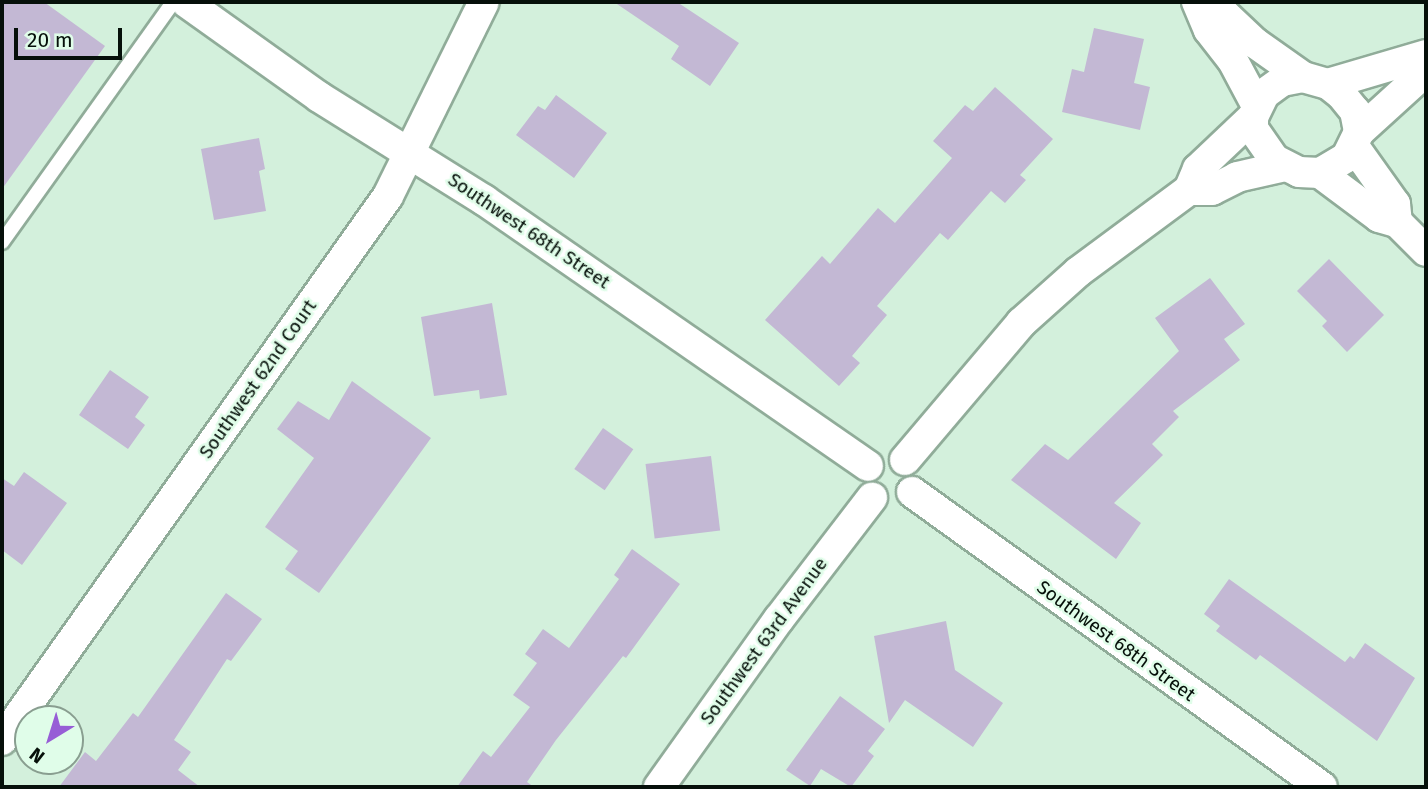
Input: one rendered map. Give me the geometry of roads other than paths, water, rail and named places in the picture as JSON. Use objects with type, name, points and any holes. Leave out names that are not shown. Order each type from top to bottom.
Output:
[{"type":"street","name":"Southwest 68th Street","points":[[186,2],[319,97],[411,153],[868,466]]},
{"type":"street","name":"Southwest 62nd Court","points":[[2,740],[388,196],[484,2]]},
{"type":"street","points":[[1200,5],[1223,13],[1255,43],[1348,102],[1357,140],[1395,204],[1397,222]]},
{"type":"street","points":[[1200,5],[1209,30],[1232,59],[1255,111],[1257,141],[1286,166]]},
{"type":"street","points":[[905,460],[1021,323],[1078,272],[1189,190],[1198,169],[1255,111],[1273,86],[1315,80],[1426,55]]},
{"type":"street","points":[[1320,173],[1339,164],[1357,140],[1426,71]]},
{"type":"street","points":[[1189,190],[1212,190],[1237,177],[1286,166],[1320,173],[1379,217],[1397,222],[1426,251]]},
{"type":"street","points":[[886,454],[905,460],[915,477],[912,492],[897,504],[872,498],[864,484],[868,466],[886,454]]},
{"type":"street","name":"Southwest 68th Street","points":[[912,492],[1322,787]]},
{"type":"street","name":"Southwest 63rd Avenue","points":[[659,787],[786,609],[872,498]]},
{"type":"lane","points":[[2,242],[173,2]]}]
